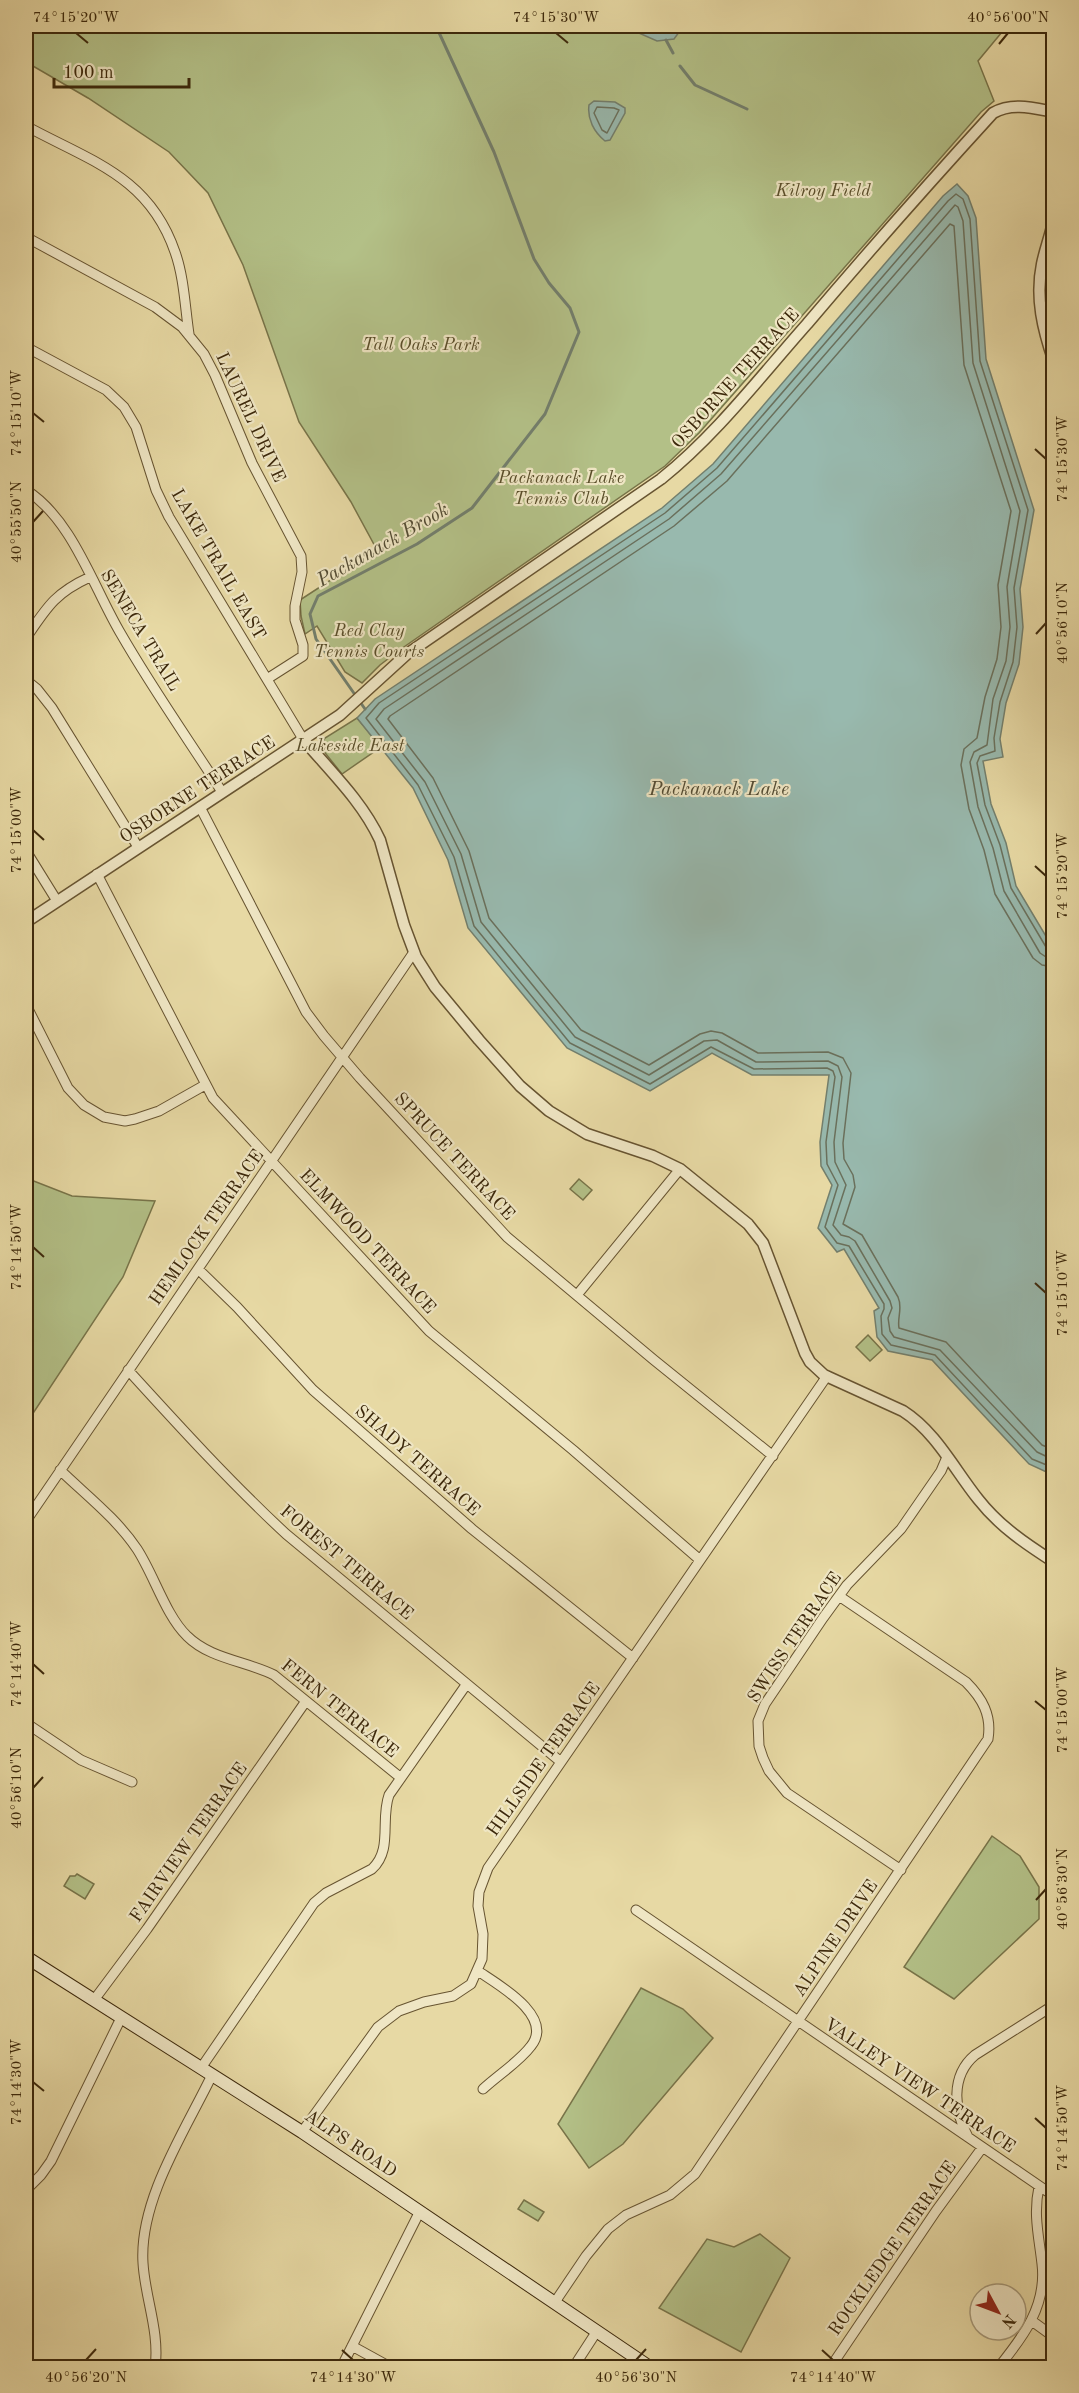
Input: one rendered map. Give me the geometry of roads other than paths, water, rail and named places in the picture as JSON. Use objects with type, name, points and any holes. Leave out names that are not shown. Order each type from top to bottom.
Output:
[{"type":"main road","name":"ALPS ROAD","points":[[26,1957],[302,2132],[651,2367]]},
{"type":"street","name":"OSBORNE TERRACE","points":[[26,922],[340,715],[407,654],[648,489],[678,465],[730,412],[910,204],[993,113],[1012,106],[1053,112]]},
{"type":"street","points":[[26,126],[107,168],[128,182],[146,199],[164,227],[176,253],[189,336]]},
{"type":"street","points":[[1053,218],[1052,232],[1042,265],[1039,299],[1053,362]]},
{"type":"street","name":"LAUREL DRIVE","points":[[26,237],[155,306],[189,336],[204,354],[252,463],[301,556],[302,572],[294,606],[295,620],[303,645],[303,656],[267,679]]},
{"type":"street","name":"LAKE TRAIL EAST","points":[[26,347],[106,390],[124,407],[136,428],[156,490],[168,517],[303,739]]},
{"type":"street","name":"SENECA TRAIL","points":[[26,490],[55,516],[65,529],[133,654],[222,792]]},
{"type":"street","points":[[26,638],[45,609],[60,593],[90,577]]},
{"type":"street","points":[[26,680],[37,689],[52,708],[138,847]]},
{"type":"street","points":[[303,739],[355,800],[373,826],[414,952],[435,987],[486,1048],[531,1096],[549,1111],[587,1134],[653,1156],[680,1169],[740,1217],[763,1243],[805,1353],[816,1369],[914,1418],[932,1436],[993,1517],[1053,1562]]},
{"type":"street","name":"SPRUCE TERRACE","points":[[200,807],[306,1012],[343,1058],[497,1226],[773,1456]]},
{"type":"street","points":[[26,851],[57,901]]},
{"type":"street","name":"ELMWOOD TERRACE","points":[[97,874],[213,1098],[429,1331],[573,1450],[700,1560]]},
{"type":"street","name":"HEMLOCK TERRACE","points":[[26,1521],[414,952]]},
{"type":"street","points":[[26,1005],[68,1088],[84,1106],[104,1117],[125,1121],[135,1119],[166,1107],[205,1085]]},
{"type":"street","points":[[578,1295],[680,1169]]},
{"type":"street","name":"SHADY TERRACE","points":[[198,1269],[237,1307],[313,1390],[472,1529],[633,1658]]},
{"type":"street","name":"FOREST TERRACE","points":[[128,1370],[246,1497],[286,1534],[561,1762]]},
{"type":"street","name":"HILLSIDE TERRACE","points":[[478,1971],[483,1947],[478,1906],[482,1880],[488,1868],[827,1376]]},
{"type":"street","name":"SWISS TERRACE","points":[[901,1870],[787,1793],[769,1771],[759,1746],[758,1733],[762,1710],[839,1596],[901,1529],[941,1471],[946,1457]]},
{"type":"street","name":"FERN TERRACE","points":[[60,1470],[136,1548],[152,1574],[174,1622],[187,1637],[223,1657],[274,1675],[400,1778]]},
{"type":"street","name":"ALPINE DRIVE","points":[[555,2302],[581,2263],[608,2229],[626,2215],[670,2195],[695,2174],[988,1738],[989,1719],[981,1699],[966,1682],[839,1596]]},
{"type":"street","points":[[201,2068],[314,1903],[326,1893],[379,1863],[385,1847],[386,1805],[400,1778],[466,1684]]},
{"type":"street","name":"FAIRVIEW TERRACE","points":[[94,2000],[147,1929],[306,1701]]},
{"type":"street","points":[[26,1723],[81,1760],[132,1782]]},
{"type":"street","name":"VALLEY VIEW TERRACE","points":[[636,1910],[1053,2196]]},
{"type":"street","points":[[302,2132],[378,2027],[389,2016],[411,2005],[453,1996],[471,1984],[478,1971],[525,2005],[536,2030],[531,2046],[483,2089]]},
{"type":"street","points":[[968,2139],[960,2119],[957,2096],[958,2081],[965,2065],[975,2055],[1053,2005]]},
{"type":"street","points":[[26,2190],[51,2161],[121,2018]]},
{"type":"street","points":[[155,2367],[155,2333],[145,2284],[142,2240],[164,2171],[212,2075]]},
{"type":"street","name":"ROCKLEDGE TERRACE","points":[[830,2367],[936,2211],[982,2148]]},
{"type":"street","points":[[998,2367],[1032,2321],[1041,2298],[1043,2267],[1035,2217],[1039,2187]]},
{"type":"street","points":[[341,2367],[420,2211]]},
{"type":"street","points":[[1032,2321],[1053,2337]]},
{"type":"street","points":[[573,2367],[597,2331]]},
{"type":"street","points":[[352,2346],[392,2367]]},
{"type":"water","points":[[623,26],[682,26],[682,28],[674,39],[657,41]]},
{"type":"water","points":[[594,101],[615,102],[625,108],[625,113],[610,140],[605,141],[592,125],[589,105]]},
{"type":"water","name":"Packanack Lake","points":[[957,184],[968,196],[976,218],[986,359],[1034,510],[1020,589],[1023,627],[1019,664],[1006,703],[1000,739],[1003,757],[983,761],[991,804],[1006,843],[1016,886],[1053,948],[1053,1475],[1029,1464],[932,1360],[888,1351],[877,1337],[874,1311],[879,1308],[844,1249],[837,1252],[818,1228],[832,1185],[821,1166],[820,1142],[829,1075],[752,1075],[712,1053],[650,1091],[567,1048],[468,928],[448,860],[413,788],[357,718],[375,699],[662,508],[713,464],[943,196]]},
{"type":"waterway","name":"Packanack Brook","points":[[365,709],[316,639],[310,614],[318,596],[417,544],[472,508],[545,414],[579,332],[570,308],[549,283],[534,259],[494,152],[436,26]]},
{"type":"waterway","points":[[666,40],[673,53]]},
{"type":"waterway","points":[[680,66],[695,85],[747,109]]},
{"type":"park label","name":"Kilroy Field","points":[[823,190]]},
{"type":"park label","name":"Tall Oaks Park","points":[[421,344]]},
{"type":"park label","name":"Packanack Lake Tennis Club","points":[[561,487]]},
{"type":"park label","name":"Red Clay Tennis Courts","points":[[369,640]]},
{"type":"park label","name":"Lakeside East","points":[[350,745]]}]
